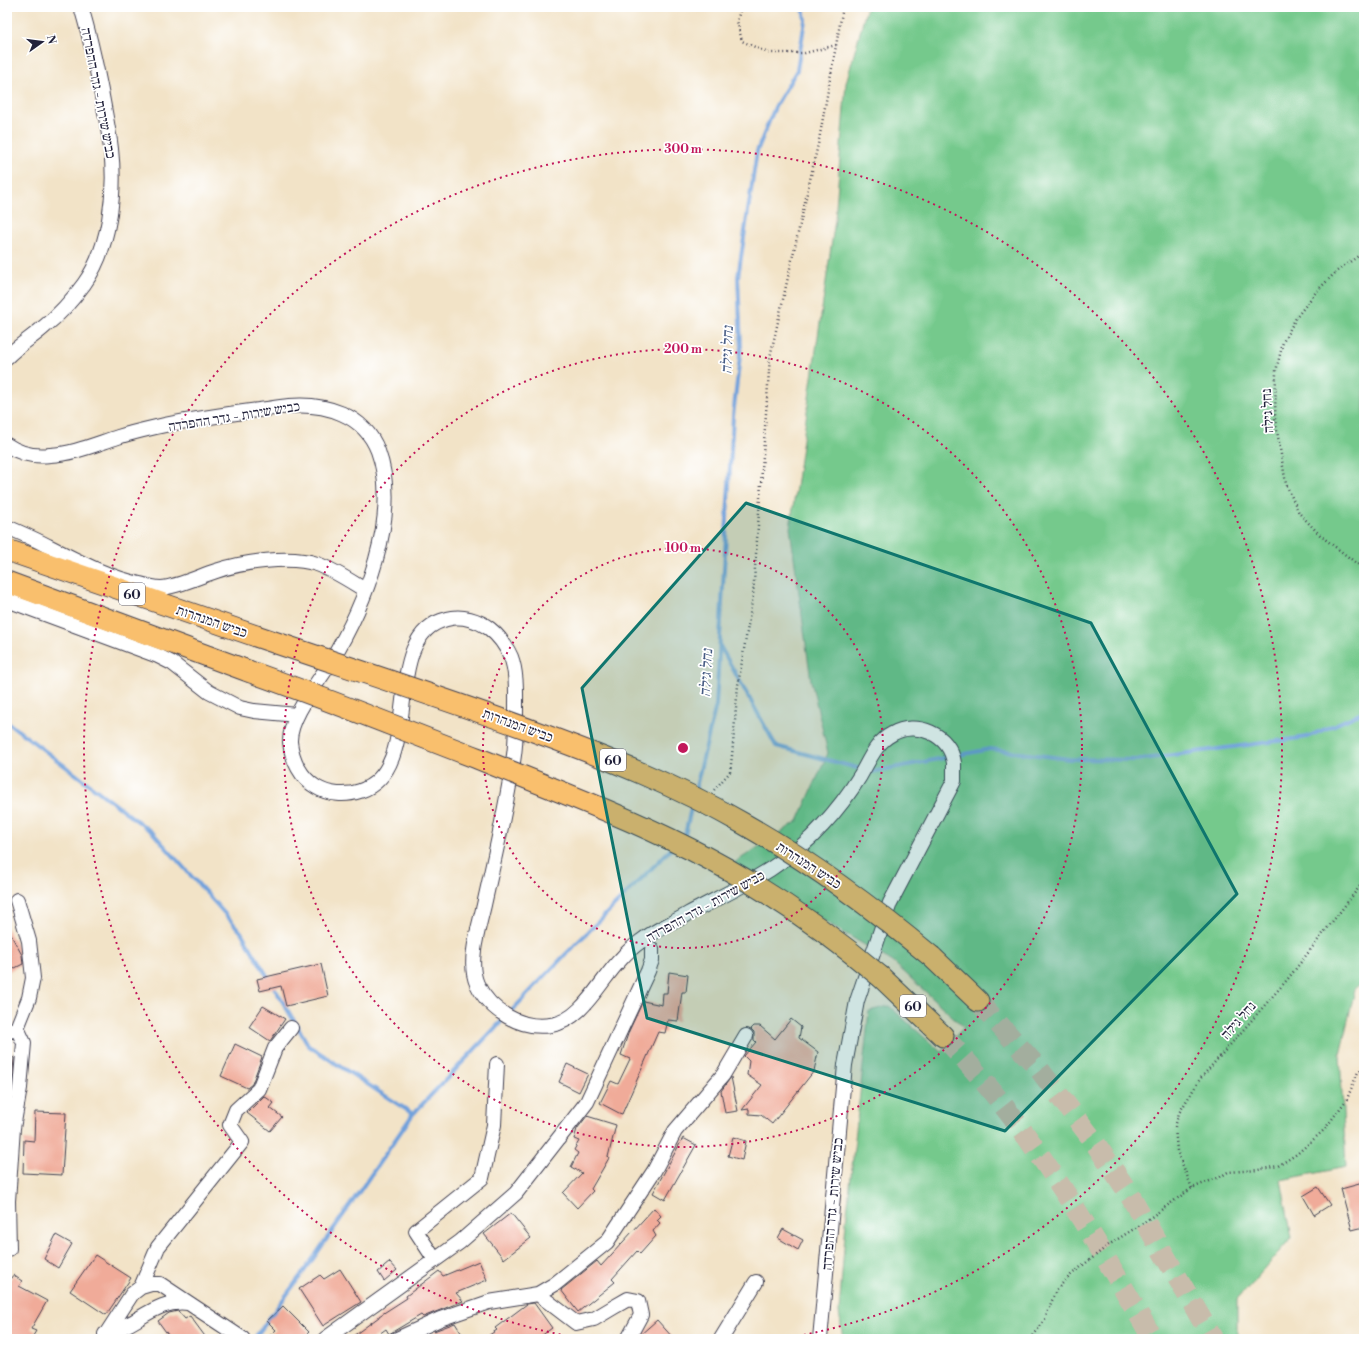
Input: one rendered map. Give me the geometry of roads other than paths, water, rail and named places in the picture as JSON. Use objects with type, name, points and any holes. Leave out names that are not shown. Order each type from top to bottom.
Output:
[{"type":"highway","name":"כביש המנהרות","points":[[7,550],[507,721],[611,760],[688,794],[744,824],[819,870],[891,922],[932,957],[978,1001]]},
{"type":"highway","name":"60","points":[[7,582],[314,695],[603,809],[689,848],[738,875],[800,914],[854,954],[881,977],[943,1036]]},
{"type":"street","name":"כביש שירות - גדר ההפרדה","points":[[7,357],[45,326],[70,301],[85,283],[95,265],[106,234],[112,192],[113,168],[92,46],[81,7]]},
{"type":"street","name":"כביש שירות - גדר ההפרדה","points":[[7,445],[21,453],[35,456],[52,455],[157,427],[305,404],[324,407],[344,415],[357,422],[368,432],[377,449],[383,469],[384,510],[382,536],[366,590],[351,627],[297,715],[292,727],[290,741],[293,758],[302,774],[322,791],[337,794],[349,794],[370,787],[379,779],[390,765],[395,751],[401,720],[411,655],[420,638],[429,628],[442,620],[458,617],[469,619],[482,623],[495,633],[505,644],[512,659],[515,674],[515,751],[474,950],[474,974],[477,984],[488,1000],[499,1012],[516,1021],[536,1025],[553,1025],[568,1019],[587,1001],[620,959],[644,938],[766,872],[789,857],[821,828],[845,798],[860,777],[877,748],[886,737],[898,730],[908,728],[922,729],[933,732],[943,740],[951,752],[954,763],[954,781],[890,903],[857,1001],[850,1035],[844,1073],[820,1339]]},
{"type":"street","points":[[7,527],[90,568],[112,576],[161,588],[244,563],[286,560],[317,564],[366,590]]},
{"type":"street","points":[[7,600],[158,656],[172,663],[209,692],[240,708],[254,712],[297,715]]},
{"type":"street","points":[[9,1249],[8,1201],[13,1128],[20,1088],[24,1043],[12,1030],[30,998],[33,978],[29,941],[17,900]]},
{"type":"street","points":[[325,1339],[460,1242],[516,1193],[587,1102],[648,970],[652,960],[652,949]]},
{"type":"street","points":[[141,1287],[158,1248],[242,1142],[230,1125],[236,1110],[259,1088],[275,1048],[291,1028]]},
{"type":"street","points":[[397,1339],[440,1319],[489,1302],[538,1294],[555,1284],[608,1242],[654,1171],[675,1131],[723,1075],[746,1036]]},
{"type":"street","points":[[435,1260],[416,1231],[482,1178],[494,1125],[497,1064]]},
{"type":"street","points":[[721,1339],[756,1282]]},
{"type":"street","points":[[102,1336],[132,1294],[141,1287],[151,1284],[160,1284],[243,1339]]},
{"type":"street","points":[[538,1294],[576,1323],[594,1319],[628,1299],[638,1301],[641,1315],[628,1339]]},
{"type":"street","points":[[102,1336],[127,1325],[170,1302],[188,1302]]},
{"type":"waterway","name":"נחל גילה","points":[[695,791],[716,705],[733,416],[741,347],[738,277],[757,151],[775,107],[797,70],[805,20],[803,7]]},
{"type":"waterway","points":[[720,646],[776,746],[872,772],[990,749],[1069,759],[1136,760],[1307,737],[1364,712]]},
{"type":"waterway","points":[[7,722],[153,833],[241,932],[309,1046],[413,1114]]},
{"type":"waterway","points":[[681,839],[685,835],[692,804]]},
{"type":"waterway","points":[[254,1339],[310,1263],[413,1114],[561,959],[672,848]]},
{"type":"tunnel","points":[[978,1001],[1039,1069],[1093,1140],[1128,1192],[1213,1339]]},
{"type":"tunnel","points":[[943,1036],[1004,1106],[1031,1143],[1082,1220],[1153,1339]]}]
